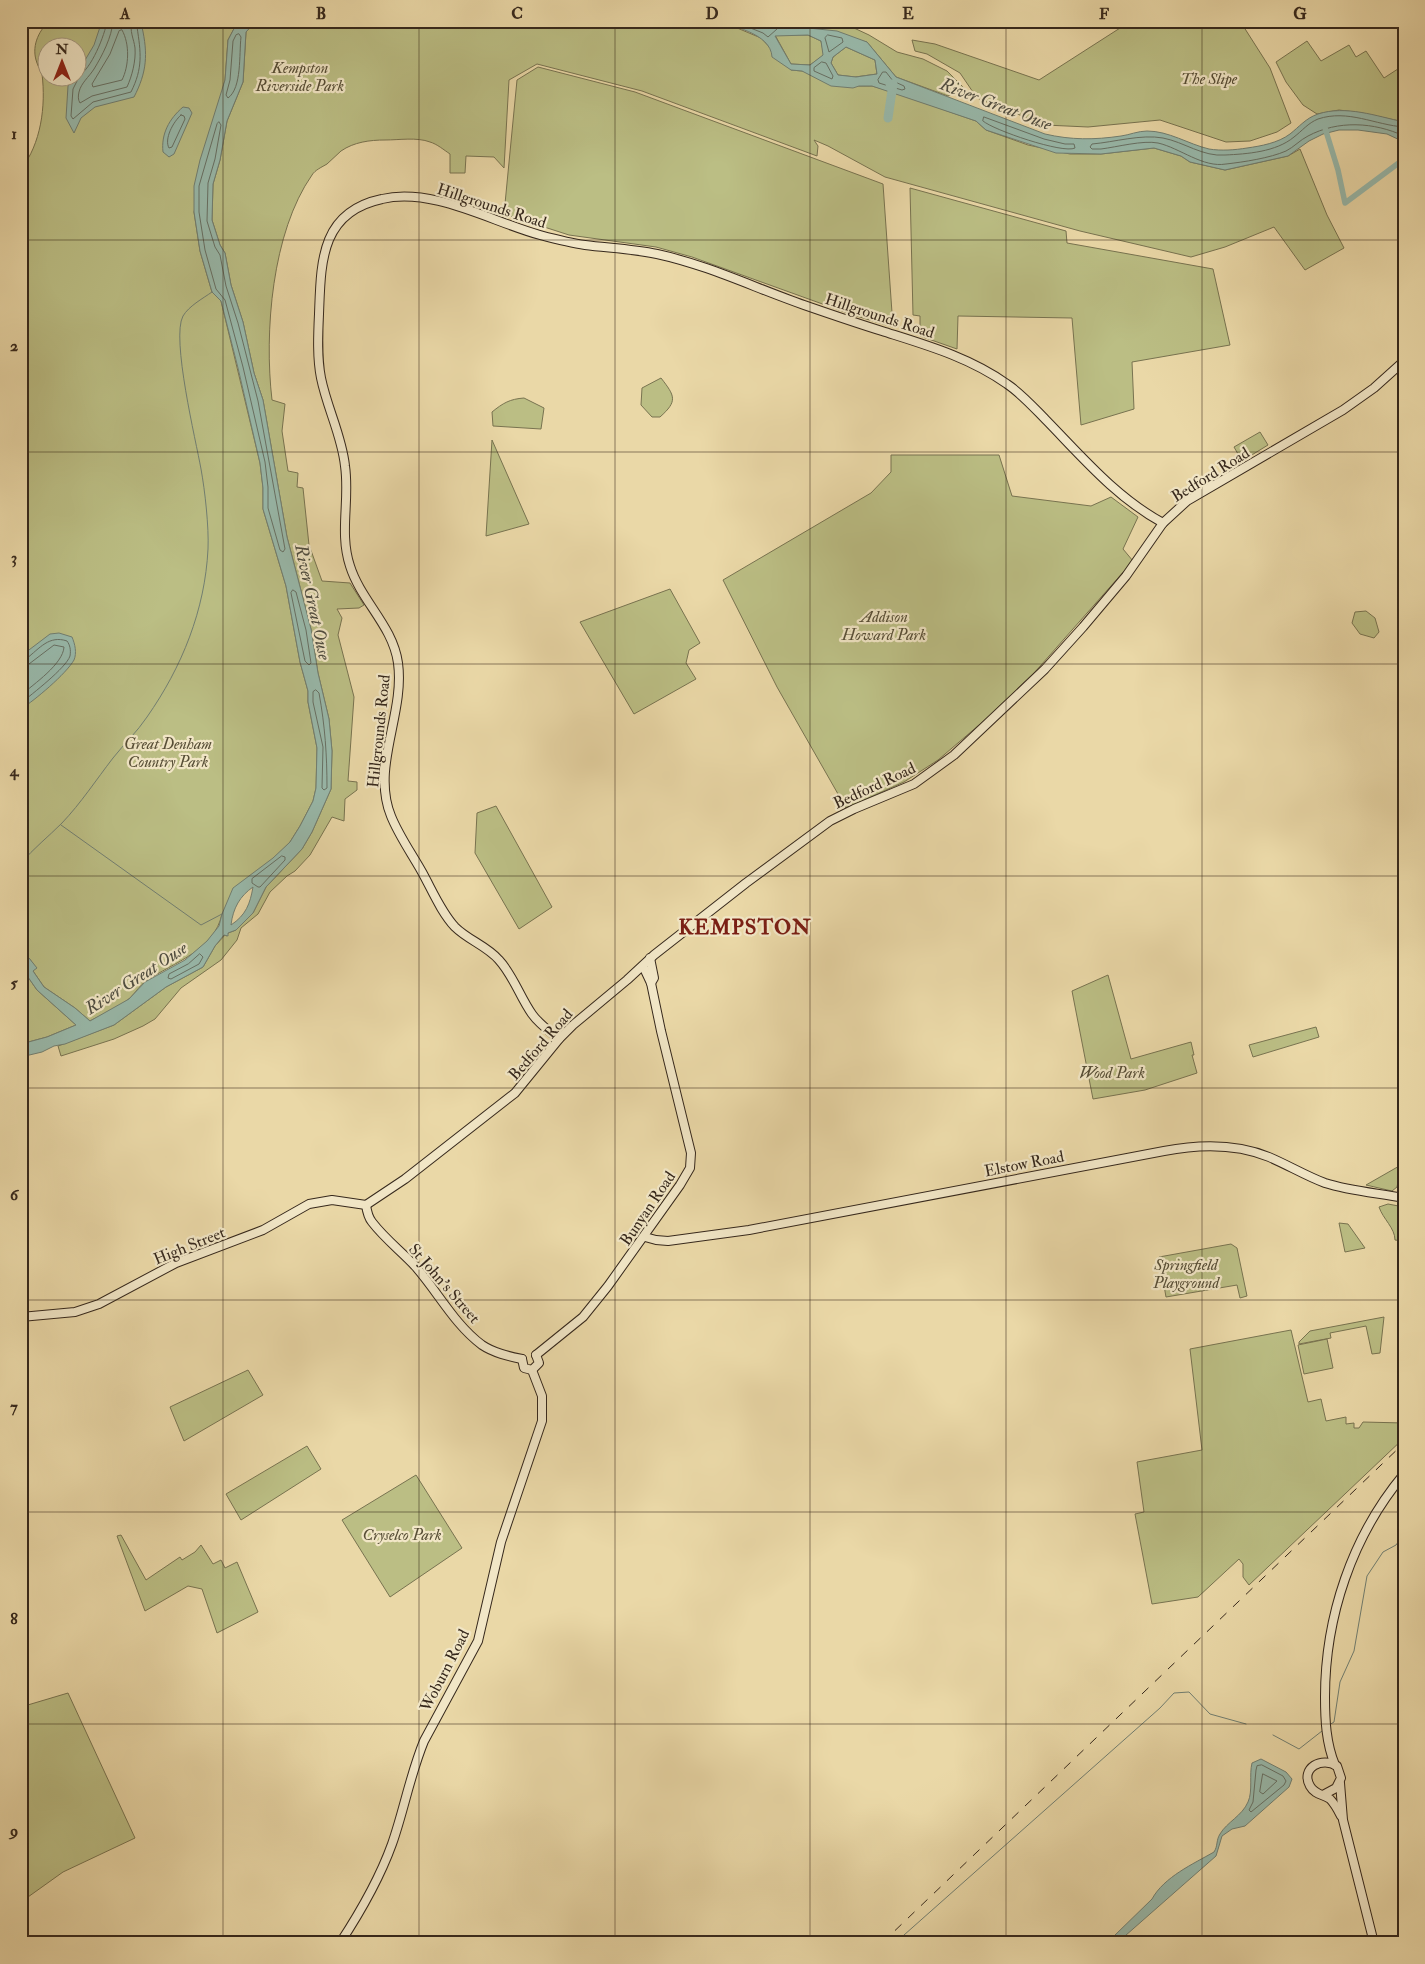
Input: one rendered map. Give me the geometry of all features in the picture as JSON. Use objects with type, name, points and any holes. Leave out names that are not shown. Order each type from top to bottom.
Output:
[{"type":"main road","name":"Hillgrounds Road","points":[[559,1039],[539,1023],[506,970],[494,955],[464,935],[450,922],[396,826],[387,803],[384,784],[398,690],[397,659],[388,633],[354,577],[349,564],[345,548],[344,526],[347,492],[345,464],[323,386],[319,364],[319,314],[323,255],[334,230],[348,214],[364,205],[383,198],[406,196],[433,199],[526,231],[568,242],[662,255],[713,271],[848,320],[944,350],[1011,386],[1114,489],[1135,506],[1163,523]]},
{"type":"main road","name":"Bedford Road","points":[[366,1205],[394,1187],[516,1093],[572,1025],[627,980],[650,958],[746,883],[824,826],[844,814],[914,784],[954,755],[1045,669],[1126,576],[1163,523],[1187,501],[1245,469],[1362,398],[1404,362]]},
{"type":"main road","name":"Bunyan Road","points":[[650,958],[654,978],[652,983]]},
{"type":"main road","name":"Bunyan Road","points":[[536,1355],[583,1317],[645,1237],[690,1168],[691,1153],[661,1031],[652,983],[642,966]]},
{"type":"main road","name":"Elstow Road","points":[[645,1237],[668,1241],[750,1230],[1173,1149],[1201,1146],[1222,1146],[1251,1151],[1269,1157],[1324,1183],[1404,1198]]},
{"type":"main road","name":"High Street","points":[[21,1318],[74,1312],[99,1304],[176,1263],[263,1230],[309,1204],[332,1200],[366,1205]]},
{"type":"main road","name":"St John's Street","points":[[366,1205],[367,1214],[382,1234],[416,1268],[466,1331],[490,1349],[502,1354],[522,1358]]},
{"type":"main road","points":[[528,1353],[536,1355],[539,1363],[532,1370],[524,1368],[522,1358],[528,1353]]},
{"type":"main road","name":"Woburn Road","points":[[340,1943],[369,1898],[382,1873],[424,1741],[478,1641],[501,1542],[542,1421],[542,1396],[532,1370]]},
{"type":"main road","points":[[1374,1943],[1343,1820],[1341,1774],[1335,1764],[1328,1743],[1325,1688],[1327,1653],[1336,1606],[1363,1536],[1385,1500],[1404,1474]]},
{"type":"main road","points":[[1328,1743],[1324,1755],[1310,1770],[1308,1780],[1311,1789],[1331,1800],[1343,1820]]},
{"type":"main road","points":[[1318,1763],[1335,1764]]},
{"type":"main road","points":[[1323,1795],[1333,1791],[1340,1783]]},
{"type":"green space","name":"Great Denham Country Park","points":[[49,21],[238,21],[228,40],[225,80],[194,212],[200,251],[212,292],[221,301],[260,463],[263,509],[286,586],[300,662],[308,691],[308,702],[317,748],[316,788],[313,801],[290,842],[222,914],[218,927],[202,946],[146,981],[126,1001],[90,1021],[75,1008],[44,987],[33,971],[36,968],[29,958],[21,953],[21,169],[28,159],[37,136],[42,112],[43,88],[88,88],[88,38],[38,38],[38,66],[35,57],[35,46],[39,35]]},
{"type":"green space","name":"Kempston Riverside Park","points":[[256,21],[711,21],[730,25],[761,38],[791,70],[802,71],[859,86],[872,86],[890,91],[976,121],[986,130],[1028,145],[1070,154],[1101,154],[1154,148],[1181,156],[1190,162],[1225,170],[1288,156],[1300,149],[1327,215],[1344,248],[1305,270],[1274,227],[1225,247],[1191,257],[1080,231],[885,177],[814,140],[818,146],[817,156],[642,91],[537,64],[509,80],[504,168],[494,157],[466,156],[465,173],[450,173],[450,154],[425,140],[368,141],[351,145],[341,151],[312,175],[298,198],[280,253],[274,283],[269,344],[272,400],[285,404],[282,431],[288,471],[298,473],[297,487],[303,488],[309,545],[322,581],[350,583],[364,605],[359,608],[337,609],[342,618],[338,635],[354,697],[348,781],[357,782],[357,790],[345,799],[344,821],[332,817],[310,855],[295,871],[270,892],[258,914],[241,928],[237,940],[221,960],[181,988],[155,1019],[114,1039],[61,1056],[58,1046],[114,1025],[166,987],[203,967],[215,946],[225,935],[227,936],[228,933],[236,930],[253,913],[266,887],[302,849],[312,832],[331,789],[332,751],[329,719],[318,673],[311,629],[287,537],[263,400],[254,373],[243,322],[231,285],[225,253],[220,245],[212,220],[213,184],[220,160],[227,121],[243,82],[246,32]]},
{"type":"green space","name":"The Slipe","points":[[1131,21],[1240,21],[1270,68],[1291,123],[1277,132],[1250,141],[1226,142],[1160,120],[1088,127],[1045,125],[977,98],[960,73],[927,54],[915,51],[912,40],[935,44],[1039,80]]},
{"type":"green space","points":[[807,23],[854,28],[897,52],[923,59],[947,71],[965,89],[948,96],[896,77],[867,42],[807,28]]},
{"type":"green space","points":[[775,35],[808,35],[821,41],[824,55],[810,65],[791,64]]},
{"type":"green space","points":[[1307,41],[1321,61],[1349,45],[1356,57],[1366,51],[1384,78],[1404,65],[1404,122],[1339,110],[1317,114],[1303,105],[1286,82],[1276,62]]},
{"type":"green space","points":[[846,47],[875,60],[877,74],[855,77],[838,75],[831,63],[833,57]]},
{"type":"green space","points":[[538,67],[635,92],[883,184],[893,327],[853,315],[692,257],[656,247],[569,235],[504,214],[517,80]]},
{"type":"green space","points":[[910,188],[1066,231],[1067,243],[1213,269],[1230,345],[1132,362],[1134,409],[1081,425],[1072,318],[958,316],[957,349],[920,336],[920,316],[913,315]]},
{"type":"green space","points":[[661,378],[672,394],[672,402],[670,407],[660,417],[652,417],[641,405],[642,388]]},
{"type":"green space","points":[[524,398],[544,408],[541,429],[493,426],[492,412],[507,402]]},
{"type":"green space","points":[[1260,432],[1268,445],[1242,461],[1234,447]]},
{"type":"green space","points":[[492,440],[529,524],[486,536]]},
{"type":"green space","name":"Addison Howard Park","points":[[891,455],[999,455],[1012,496],[1091,506],[1111,497],[1138,517],[1123,549],[1133,561],[1034,673],[986,719],[938,760],[904,782],[846,808],[777,687],[723,580],[871,493],[891,472]]},
{"type":"green space","points":[[670,589],[700,643],[689,650],[686,663],[696,679],[634,714],[580,622]]},
{"type":"green space","points":[[1366,611],[1375,618],[1379,632],[1374,638],[1360,634],[1352,623],[1355,612]]},
{"type":"green space","points":[[496,806],[552,907],[519,929],[475,853],[477,813]]},
{"type":"green space","points":[[21,967],[37,990],[76,1025],[47,1037],[21,1044]]},
{"type":"green space","name":"Wood Park","points":[[1108,975],[1131,1059],[1191,1042],[1197,1073],[1145,1090],[1093,1099],[1072,991]]},
{"type":"green space","points":[[1316,1027],[1319,1037],[1253,1057],[1249,1045]]},
{"type":"green space","points":[[1401,1165],[1397,1187],[1392,1191],[1366,1185]]},
{"type":"green space","points":[[1388,1204],[1404,1207],[1403,1241],[1395,1240],[1393,1231],[1379,1207]]},
{"type":"green space","points":[[1339,1223],[1348,1224],[1365,1248],[1345,1252]]},
{"type":"green space","name":"Springfield Playground","points":[[1231,1244],[1237,1248],[1247,1296],[1240,1298],[1237,1285],[1166,1297],[1159,1257]]},
{"type":"green space","points":[[1384,1317],[1380,1353],[1372,1354],[1366,1326],[1330,1333],[1331,1338],[1299,1344],[1310,1331]]},
{"type":"green space","points":[[1291,1330],[1308,1402],[1321,1399],[1326,1421],[1346,1417],[1346,1424],[1354,1423],[1354,1428],[1359,1428],[1363,1422],[1404,1423],[1404,1438],[1249,1585],[1243,1577],[1243,1564],[1239,1559],[1198,1597],[1152,1604],[1135,1514],[1144,1512],[1137,1462],[1202,1450],[1190,1349]]},
{"type":"green space","points":[[1327,1339],[1333,1368],[1304,1374],[1298,1345]]},
{"type":"green space","points":[[248,1370],[263,1395],[184,1441],[170,1407]]},
{"type":"green space","points":[[307,1446],[321,1469],[241,1520],[226,1494]]},
{"type":"green space","name":"Cryselco Park","points":[[416,1475],[462,1548],[390,1597],[342,1520]]},
{"type":"green space","points":[[121,1535],[146,1580],[180,1557],[182,1560],[195,1552],[201,1545],[213,1564],[221,1560],[225,1568],[237,1562],[258,1612],[217,1633],[202,1589],[188,1586],[145,1611],[117,1536]]},
{"type":"green space","points":[[68,1693],[135,1838],[63,1872],[21,1902],[21,1707]]},
{"type":"water","points":[[102,21],[151,21],[142,27],[146,54],[145,63],[142,79],[134,97],[95,107],[81,118],[74,133],[66,118],[68,88],[88,88],[88,55],[94,45]]},
{"type":"water","points":[[238,21],[256,21],[246,32],[243,82],[227,121],[220,160],[213,184],[212,220],[220,245],[225,253],[231,285],[243,322],[254,373],[263,400],[287,537],[311,629],[318,673],[329,719],[332,751],[331,789],[312,832],[302,849],[266,887],[253,913],[236,930],[228,933],[228,936],[224,935],[203,967],[166,987],[114,1025],[42,1052],[21,1057],[21,1044],[47,1037],[76,1025],[37,990],[21,967],[21,953],[29,958],[37,968],[33,971],[44,987],[75,1008],[90,1021],[129,999],[145,982],[185,960],[207,941],[219,926],[233,888],[273,858],[290,842],[313,801],[316,788],[317,748],[308,702],[308,691],[300,662],[286,586],[263,509],[260,463],[221,301],[212,292],[200,251],[194,212],[194,186],[200,160],[225,80],[228,40]],"holes":[[[253,887],[249,904],[244,913],[231,925],[233,913],[238,903],[244,894]]]},
{"type":"water","points":[[711,21],[774,21],[789,26],[837,31],[867,42],[896,77],[1045,134],[1055,136],[1092,139],[1144,131],[1171,135],[1209,149],[1233,150],[1275,142],[1290,134],[1306,120],[1318,114],[1350,111],[1404,122],[1404,142],[1387,134],[1358,130],[1339,130],[1323,134],[1309,141],[1288,156],[1225,170],[1190,162],[1181,156],[1154,148],[1101,154],[1056,153],[986,130],[976,121],[872,86],[853,88],[831,86],[802,71],[791,70],[772,57],[770,49],[765,42],[757,36],[738,28]],"holes":[[[808,35],[821,41],[823,55],[810,65],[791,64],[775,36]],[[846,47],[875,60],[877,74],[856,77],[838,75],[831,63],[833,57]]]},
{"type":"water","points":[[183,107],[189,108],[192,113],[174,154],[169,157],[163,152],[163,139],[170,122]]},
{"type":"water","points":[[59,633],[72,637],[75,648],[74,660],[50,686],[21,709],[21,656],[50,634]]},
{"type":"water","points":[[1261,1759],[1286,1772],[1292,1779],[1289,1787],[1245,1826],[1232,1829],[1222,1836],[1216,1856],[1117,1943],[1111,1943],[1114,1936],[1152,1899],[1164,1884],[1214,1852],[1220,1834],[1248,1802],[1252,1763]]},
{"type":"waterway","points":[[888,118],[893,84],[890,84]]},
{"type":"waterway","points":[[1325,128],[1338,170],[1345,203],[1404,159]]},
{"type":"waterway","points":[[21,863],[69,815],[143,722],[160,698],[190,637],[197,616],[206,572],[208,530],[202,478],[182,367],[180,328],[186,312],[212,292]]},
{"type":"waterway","points":[[61,825],[201,925],[222,914]]},
{"type":"waterway","points":[[1329,1725],[1334,1722],[1340,1682],[1354,1651],[1367,1576],[1383,1552],[1396,1545],[1404,1534]]},
{"type":"waterway","points":[[895,1943],[1160,1708],[1174,1693],[1189,1692],[1210,1714],[1246,1724]]},
{"type":"waterway","points":[[1273,1735],[1299,1749],[1322,1731]]},
{"type":"railway","points":[[882,1943],[1404,1443]]},
{"type":"district","name":"KEMPSTON","points":[[745,927]]},
{"type":"water label","name":"River Great Ouse","points":[[996,104]]},
{"type":"water label","name":"River Great Ouse","points":[[313,602]]},
{"type":"water label","name":"River Great Ouse","points":[[136,978]]}]
